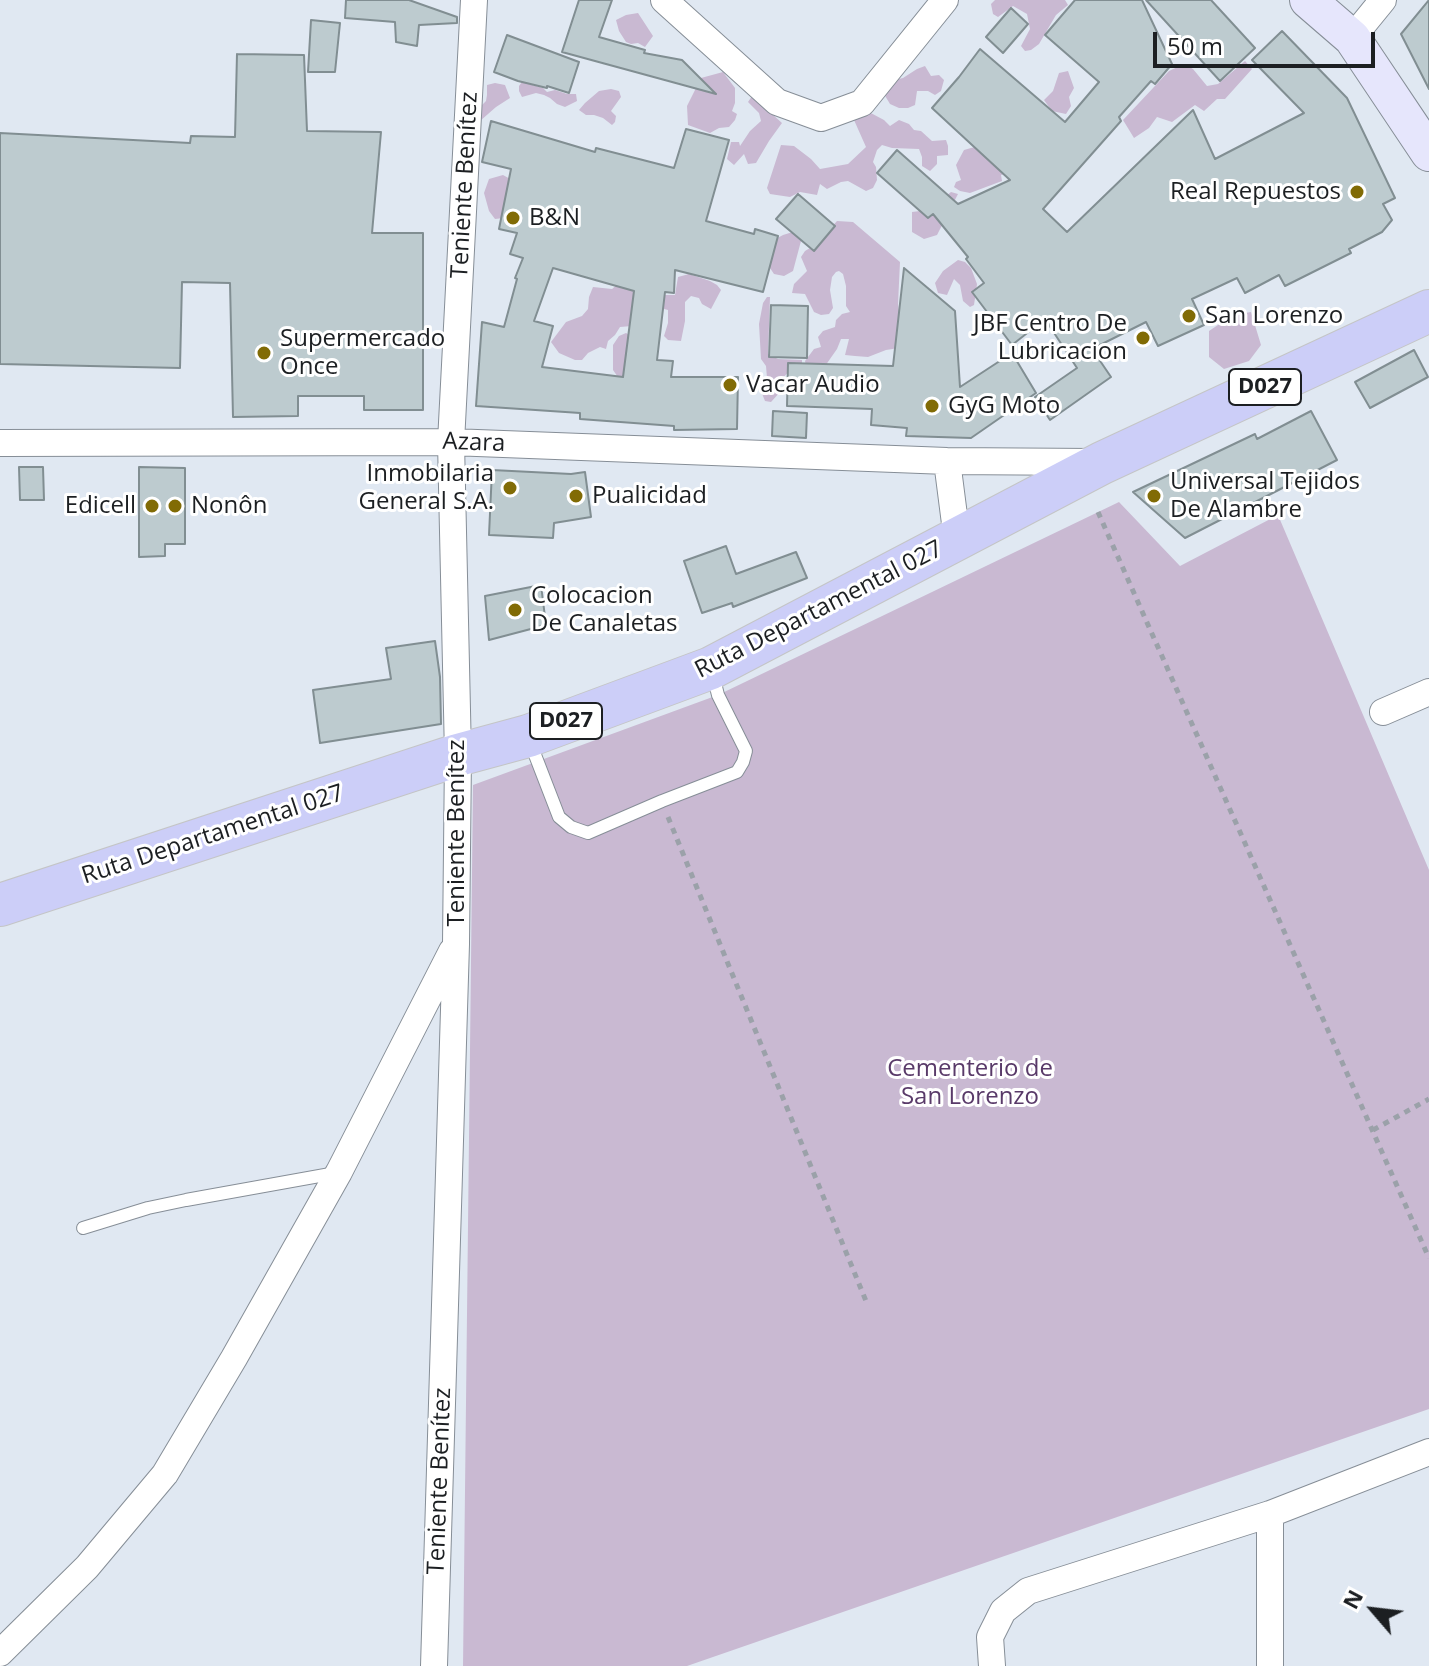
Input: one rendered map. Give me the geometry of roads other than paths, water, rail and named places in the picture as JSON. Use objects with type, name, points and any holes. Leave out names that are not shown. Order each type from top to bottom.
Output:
[{"type":"main road","name":"Ruta Departamental 027","points":[[0,905],[458,755],[528,736],[711,668],[1102,463],[1429,311]]},
{"type":"street","name":"Teniente Benítez","points":[[434,1666],[456,944],[458,755],[451,442],[474,0]]},
{"type":"street","points":[[664,0],[777,102],[821,118],[862,103],[945,0]]},
{"type":"street","points":[[1308,0],[1352,38],[1429,153]]},
{"type":"street","points":[[1352,38],[1383,0]]},
{"type":"street","name":"Azara","points":[[0,443],[451,442],[947,461],[1102,463]]},
{"type":"street","points":[[947,461],[957,539]]},
{"type":"street","points":[[1383,712],[1429,692]]},
{"type":"street","points":[[0,1653],[87,1567],[165,1474],[339,1172],[456,944]]},
{"type":"street","points":[[992,1666],[990,1637],[1003,1611],[1028,1591],[1270,1514],[1429,1452]]},
{"type":"street","points":[[1270,1514],[1270,1666]]},
{"type":"lane","points":[[528,736],[559,817],[571,827],[588,833],[737,772],[746,751],[718,695],[711,668]]},
{"type":"lane","points":[[83,1228],[148,1208],[339,1172]]},
{"type":"place","name":"Real Repuestos","points":[[1357,192]]},
{"type":"place","name":"B&N","points":[[513,218]]},
{"type":"place","name":"San Lorenzo","points":[[1189,316]]},
{"type":"place","name":"JBF Centro De Lubricacion","points":[[1143,338]]},
{"type":"place","name":"Supermercado Once","points":[[264,353]]},
{"type":"place","name":"Vacar Audio","points":[[730,385]]},
{"type":"place","name":"GyG Moto","points":[[932,406]]},
{"type":"place","name":"Inmobilaria General S.A.","points":[[510,488]]},
{"type":"place","name":"Pualicidad","points":[[576,496]]},
{"type":"place","name":"Universal Tejidos De Alambre","points":[[1154,496]]},
{"type":"place","name":"Edicell","points":[[152,506]]},
{"type":"place","name":"Nonôn","points":[[175,506]]},
{"type":"place","name":"Colocacion De Canaletas","points":[[515,610]]},
{"type":"park label","name":"Cementerio de San Lorenzo","points":[[970,1083]]}]
